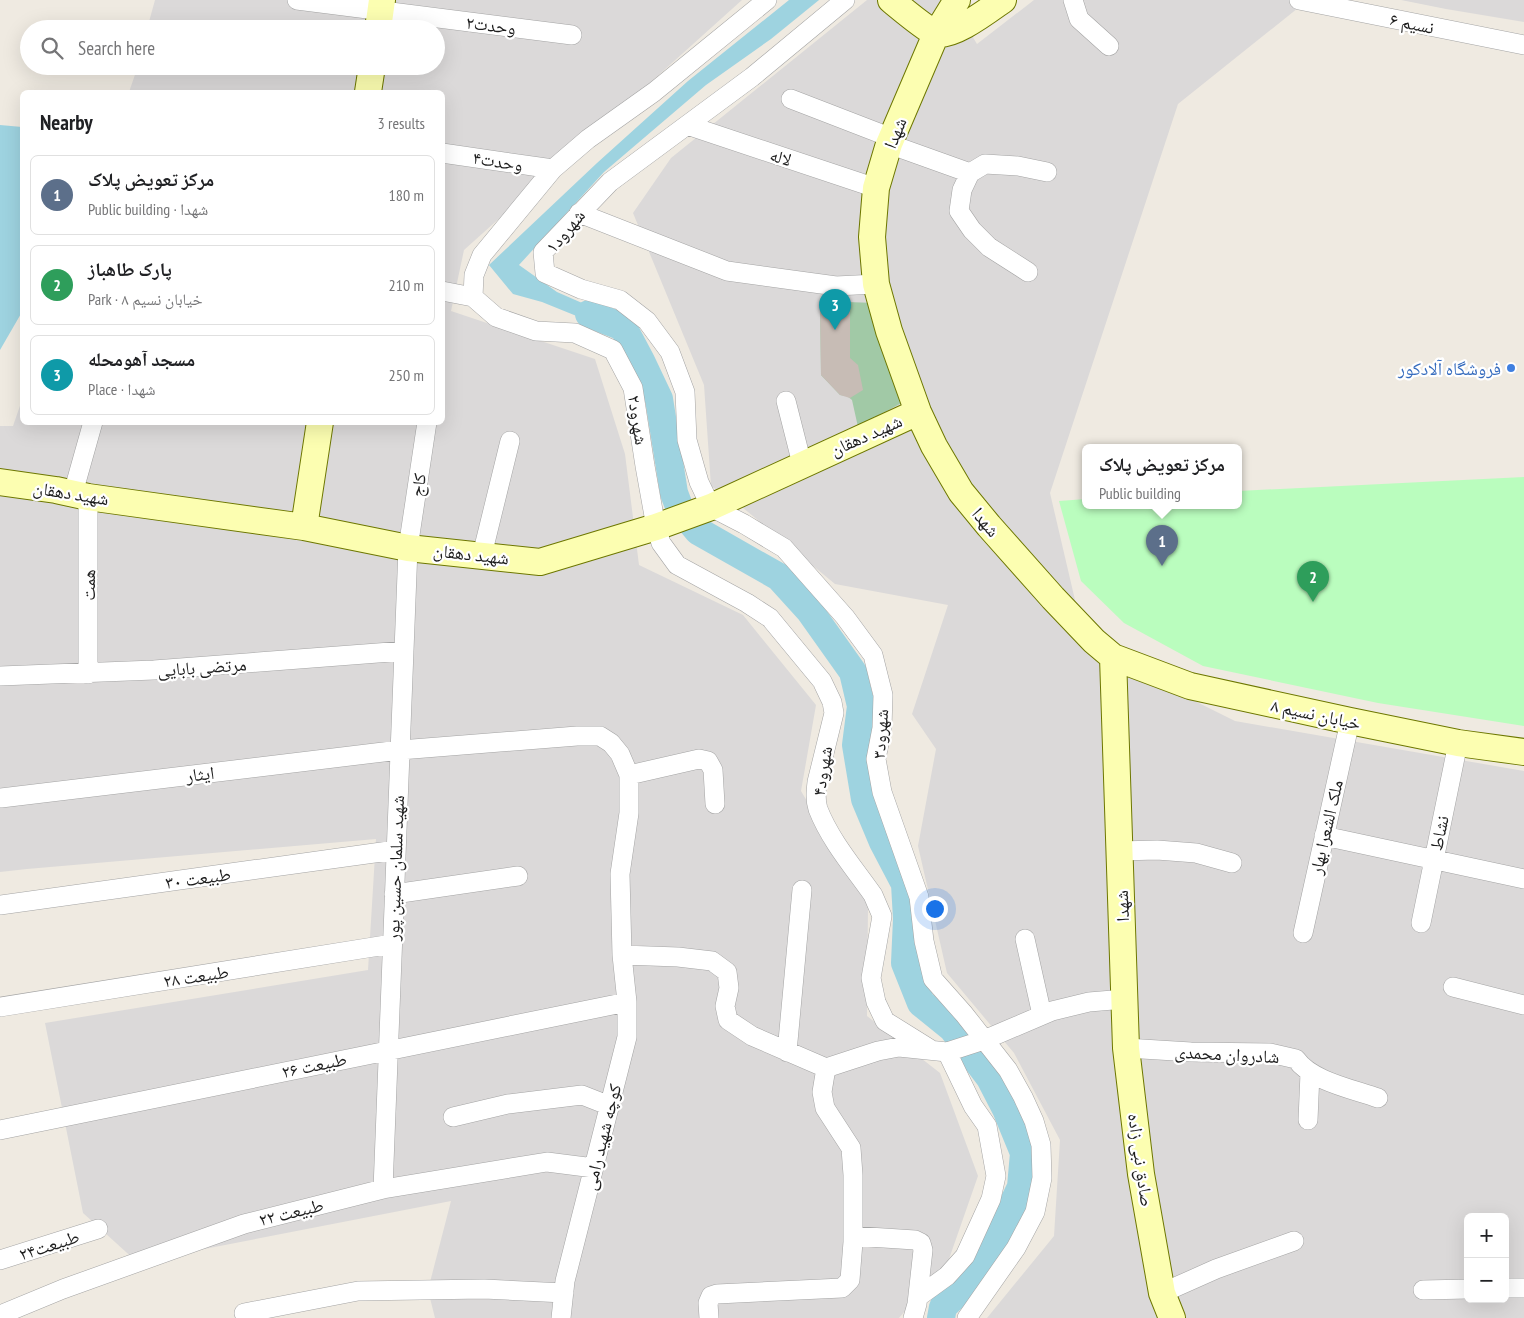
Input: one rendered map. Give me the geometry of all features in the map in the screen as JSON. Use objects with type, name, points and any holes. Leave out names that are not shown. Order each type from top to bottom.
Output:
[{"type":"street","name":"وحدت۲","points":[[297,0],[441,20]]},
{"type":"street","points":[[445,292],[472,297],[474,275],[482,256],[553,169],[588,139],[654,92],[766,0]]},
{"type":"street","name":"شهرود۱","points":[[711,507],[699,482],[687,440],[685,392],[670,352],[647,321],[620,300],[581,289],[545,273],[543,252],[610,182],[752,76],[845,0]]},
{"type":"street","points":[[891,0],[936,34],[947,34],[970,22],[1003,0]]},
{"type":"street","name":"شهدا","points":[[957,0],[936,34],[890,141],[876,188],[872,236],[876,284],[889,331],[918,412],[934,446],[962,492],[989,526],[1054,598],[1094,641],[1113,657],[1125,998]]},
{"type":"street","points":[[1074,0],[1079,19],[1109,46]]},
{"type":"street","name":"نسیم ۶","points":[[1300,0],[1524,45]]},
{"type":"street","name":"وحدت۲","points":[[445,20],[572,35]]},
{"type":"street","points":[[368,90],[371,75]]},
{"type":"street","points":[[791,99],[970,173]]},
{"type":"street","name":"لاله","points":[[687,125],[876,188]]},
{"type":"street","name":"وحدت۴","points":[[445,152],[553,169]]},
{"type":"street","points":[[1028,272],[989,247],[972,230],[959,211],[962,190],[970,173],[985,164],[1018,166],[1047,172]]},
{"type":"street","points":[[579,213],[727,271],[836,286],[876,284]]},
{"type":"street","name":"شهرود۲","points":[[472,297],[496,317],[536,331],[574,333],[613,350],[633,388],[656,527]]},
{"type":"street","points":[[786,401],[802,464]]},
{"type":"street","name":"شهید دهقان","points":[[0,482],[304,527],[408,548],[540,562],[656,527],[711,507],[918,412]]},
{"type":"street","name":"همت","points":[[88,674],[80,495],[92,425]]},
{"type":"street","points":[[304,527],[320,425]]},
{"type":"street","name":"کاج","points":[[408,548],[427,425]]},
{"type":"street","points":[[482,555],[510,441]]},
{"type":"street","name":"شهرود۳","points":[[711,507],[784,548],[845,617],[873,655],[883,695],[882,728],[876,759],[882,792],[919,897],[924,941],[933,979],[964,1014],[1008,1070],[1034,1121],[1041,1145],[1042,1178],[1035,1212],[1020,1241],[967,1318]]},
{"type":"street","name":"شهرود۴","points":[[656,527],[661,543],[677,565],[747,602],[770,618],[826,688],[834,713],[815,793],[818,808],[830,833],[873,895],[882,916],[871,978],[874,993],[885,1021],[939,1051]]},
{"type":"street","name":"شهید سلمان حسین پور","points":[[383,1190],[408,548]]},
{"type":"street","name":"مرتضی بابایی","points":[[0,676],[154,670],[404,651]]},
{"type":"street","name":"خیابان نسیم ۸","points":[[1113,657],[1190,686],[1458,743],[1524,752]]},
{"type":"street","name":"ملک الشعرا بهار","points":[[1303,933],[1350,721]]},
{"type":"street","name":"ایثار","points":[[1,798],[400,750],[600,736],[620,754],[629,775]]},
{"type":"street","name":"نشاط","points":[[1421,923],[1458,743]]},
{"type":"street","points":[[629,775],[698,759],[708,761],[713,770],[715,804]]},
{"type":"street","name":"کوچه شهید رامی","points":[[561,1318],[564,1293],[627,1038],[628,1002],[622,955],[620,874],[629,813],[629,775]]},
{"type":"street","points":[[1324,836],[1524,879]]},
{"type":"street","name":"طبیعت ۳۰","points":[[0,906],[396,850]]},
{"type":"street","points":[[1120,851],[1156,850],[1196,853],[1232,863]]},
{"type":"street","points":[[394,894],[518,876]]},
{"type":"street","points":[[787,1052],[802,890]]},
{"type":"street","points":[[1025,939],[1042,1015]]},
{"type":"street","name":"طبیعت ۲۸","points":[[0,1007],[392,944]]},
{"type":"street","points":[[622,955],[678,957],[712,962],[727,972],[729,988],[725,1006],[728,1020],[752,1036],[826,1068],[878,1051],[899,1047],[939,1051],[984,1040],[1042,1015],[1089,1002],[1125,998]]},
{"type":"street","points":[[1453,987],[1524,1005]]},
{"type":"street","name":"صادق نبی زاده","points":[[1125,998],[1126,1048],[1142,1174],[1162,1293],[1172,1318]]},
{"type":"street","name":"طبیعت ۲۶","points":[[0,1130],[628,1002]]},
{"type":"street","name":"شادروان محمدی","points":[[1126,1048],[1191,1052],[1270,1052],[1296,1059],[1301,1066],[1315,1076],[1378,1098]]},
{"type":"street","points":[[918,1297],[947,1276],[965,1256],[991,1199],[996,1176],[987,1126],[939,1051]]},
{"type":"street","points":[[708,1318],[708,1303],[711,1296],[717,1294],[842,1288],[850,1280],[853,1236],[851,1148],[844,1134],[825,1108],[822,1092],[826,1068]]},
{"type":"street","points":[[1308,1120],[1310,1073]]},
{"type":"street","points":[[453,1117],[508,1104],[582,1094],[610,1106]]},
{"type":"street","name":"طبیعت ۲۲","points":[[0,1315],[63,1289],[244,1224],[383,1190],[547,1162],[594,1168]]},
{"type":"street","name":"طبیعت۲۴","points":[[0,1260],[98,1229]]},
{"type":"street","points":[[853,1236],[915,1240],[921,1243],[923,1250],[918,1297],[913,1318]]},
{"type":"street","points":[[1162,1293],[1216,1269],[1294,1240]]},
{"type":"street","points":[[1509,1288],[1524,1288]]},
{"type":"street","points":[[244,1313],[358,1291],[484,1289],[564,1293]]},
{"type":"street","points":[[1423,1290],[1464,1289]]},
{"type":"shaded area","points":[[155,0],[742,0],[464,250],[451,311],[595,359],[625,454],[639,565],[743,615],[816,705],[801,791],[868,904],[867,1016],[940,1073],[978,1176],[949,1259],[899,1318],[435,1318],[428,1290],[451,1201],[137,1262],[83,1213],[45,1023],[368,970],[376,839],[0,872],[0,426],[13,426],[20,406],[20,425],[445,425],[445,90],[130,90],[135,75],[445,75],[445,20],[149,20]]},
{"type":"shaded area","points":[[867,0],[950,0],[977,44],[1034,0],[1308,0],[1178,104],[1050,493],[1086,647],[1235,721],[1524,771],[1524,1318],[987,1318],[1054,1236],[1060,1140],[1014,1053],[947,973],[918,846],[936,749],[912,714],[948,605],[835,584],[742,507],[711,486],[704,385],[633,213],[671,158]]},
{"type":"shaded area","points":[[1401,0],[1524,0],[1524,22],[1446,9]]},
{"type":"green space","points":[[820,301],[875,303],[905,401],[858,427],[852,400],[847,396],[840,395],[821,375]]},
{"type":"green space","points":[[1524,477],[1524,726],[1378,703],[1203,666],[1124,623],[1081,581],[1059,501],[1082,499],[1082,509],[1242,509],[1242,491]]},
{"type":"water","points":[[789,0],[819,0],[771,39],[706,85],[604,172],[519,265],[557,292],[630,324],[616,332],[542,302],[513,294],[489,265],[597,163],[688,81]]},
{"type":"water","points":[[0,125],[20,127],[20,315],[0,350]]},
{"type":"building","points":[[820,301],[850,302],[850,358],[858,365],[863,390],[850,398],[840,395],[821,375]]},
{"type":"waterway","points":[[589,314],[623,327],[659,399],[674,493],[680,509],[698,531],[779,577],[809,610],[853,672],[861,706],[856,745],[865,799],[883,842],[905,884],[907,919],[905,963],[921,1003],[952,1028],[990,1078],[1006,1109],[1024,1153],[1021,1187],[1001,1229],[973,1278],[943,1307],[941,1318]]},
{"type":"place","name":"مسجد آهومحله","points":[[835,330]]},
{"type":"place","name":"فروشگاه آلادکور","points":[[1511,368]]},
{"type":"place","name":"مرکز تعویض پلاک","points":[[1162,566]]},
{"type":"place","name":"پارک طاهباز","points":[[1313,602]]}]
